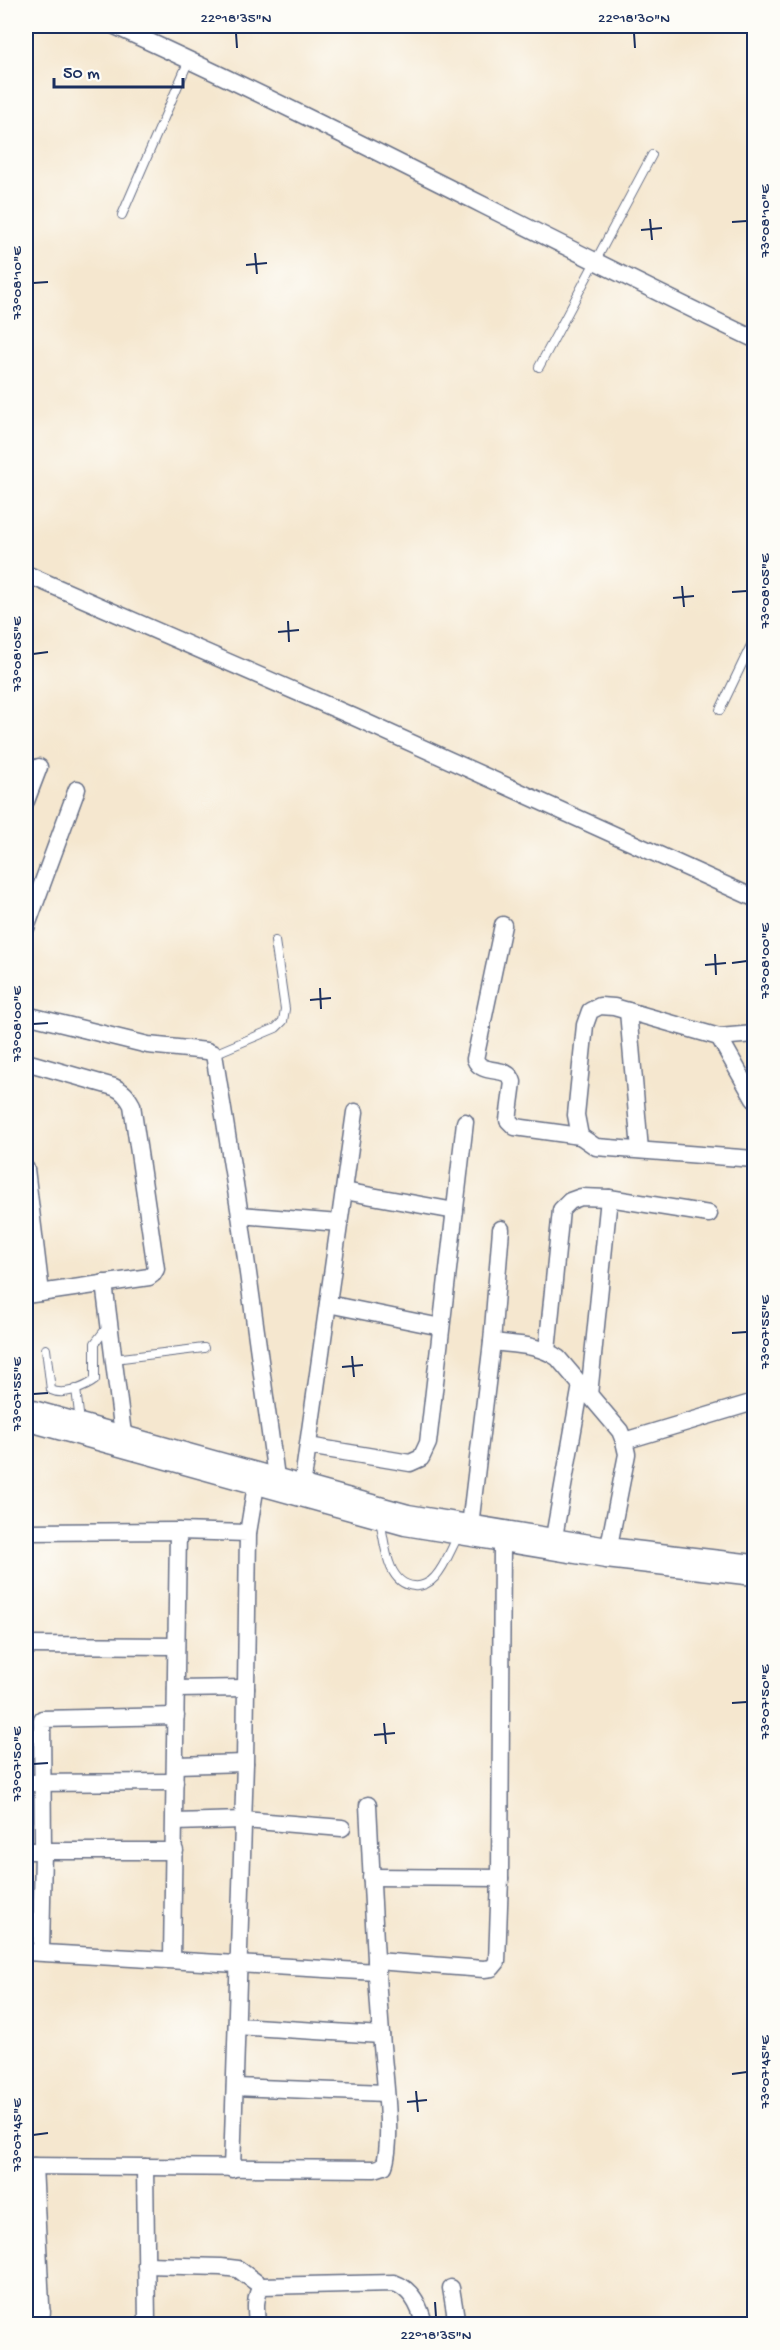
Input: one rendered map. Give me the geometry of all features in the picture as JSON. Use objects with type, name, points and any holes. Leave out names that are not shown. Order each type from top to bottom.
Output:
[{"type":"street","points":[[115,26],[189,60],[754,339]]},
{"type":"street","points":[[26,574],[354,717],[754,898]]},
{"type":"street","points":[[26,801],[39,767]]},
{"type":"street","points":[[26,928],[77,789]]},
{"type":"street","points":[[503,925],[475,1059],[477,1065],[483,1068],[506,1072],[511,1076],[513,1082],[508,1120],[510,1124],[515,1127],[580,1136],[596,1147],[754,1159]]},
{"type":"street","points":[[580,1136],[576,1115],[585,1025],[590,1011],[600,1006],[628,1011],[719,1037],[754,1034]]},
{"type":"street","points":[[628,1011],[640,1150]]},
{"type":"street","points":[[26,1016],[148,1045],[207,1051],[214,1054],[240,1215],[277,1483]]},
{"type":"street","points":[[719,1037],[754,1098]]},
{"type":"street","points":[[26,1062],[123,1091],[132,1105],[156,1269],[153,1274],[149,1277],[33,1294],[26,1170]]},
{"type":"street","points":[[302,1490],[355,1112]]},
{"type":"street","points":[[308,1446],[410,1463],[421,1458],[428,1443],[465,1122]]},
{"type":"street","points":[[344,1191],[455,1211]]},
{"type":"street","points":[[547,1351],[561,1210],[570,1201],[581,1197],[609,1198],[709,1214]]},
{"type":"street","points":[[554,1537],[585,1390],[609,1198]]},
{"type":"street","points":[[240,1215],[339,1223]]},
{"type":"street","points":[[466,1533],[492,1342],[501,1229]]},
{"type":"street","points":[[104,1283],[123,1434]]},
{"type":"street","points":[[328,1304],[441,1327]]},
{"type":"street","points":[[492,1342],[537,1347],[558,1358],[620,1431],[627,1454],[607,1553]]},
{"type":"street","points":[[624,1441],[754,1402]]},
{"type":"street","points":[[26,1407],[123,1434],[277,1483],[408,1513],[502,1543],[754,1564]]},
{"type":"street","points":[[26,1422],[256,1485],[277,1483]]},
{"type":"street","points":[[232,2169],[245,1763],[248,1533],[256,1485]]},
{"type":"street","points":[[302,1490],[380,1520],[466,1533],[554,1537],[607,1553]]},
{"type":"street","points":[[172,1959],[177,1531]]},
{"type":"street","points":[[26,1532],[248,1533]]},
{"type":"street","points":[[176,1716],[42,1719],[34,1783],[43,1851],[33,1952],[239,1964],[492,1968],[496,1962],[497,1952],[500,1878],[502,1543]]},
{"type":"street","points":[[26,1645],[176,1646]]},
{"type":"street","points":[[176,1689],[246,1688]]},
{"type":"street","points":[[176,1765],[245,1763]]},
{"type":"street","points":[[34,1783],[175,1782]]},
{"type":"street","points":[[36,2317],[30,2166],[375,2169],[384,2166],[388,2156],[386,2093],[376,1967],[368,1804]]},
{"type":"street","points":[[175,1822],[243,1820],[342,1828]]},
{"type":"street","points":[[26,1851],[175,1851]]},
{"type":"street","points":[[371,1877],[500,1878]]},
{"type":"street","points":[[237,2026],[381,2035]]},
{"type":"street","points":[[235,2087],[386,2093]]},
{"type":"street","points":[[145,2167],[147,2325]]},
{"type":"street","points":[[146,2265],[238,2269],[261,2286],[394,2283],[408,2290],[414,2298],[424,2325]]},
{"type":"street","points":[[257,2325],[255,2307],[261,2286]]},
{"type":"street","points":[[451,2288],[457,2325]]},
{"type":"lane","points":[[122,215],[189,60]]},
{"type":"lane","points":[[539,367],[652,155]]},
{"type":"lane","points":[[720,710],[754,639]]},
{"type":"lane","points":[[214,1054],[276,1028],[283,1021],[285,1009],[275,941]]},
{"type":"lane","points":[[46,1349],[51,1390],[56,1392],[76,1389],[95,1380],[95,1343],[109,1325]]},
{"type":"lane","points":[[114,1359],[204,1348]]},
{"type":"lane","points":[[76,1389],[80,1422]]},
{"type":"lane","points":[[380,1520],[396,1578],[416,1587],[427,1584],[435,1577],[466,1533]]}]
